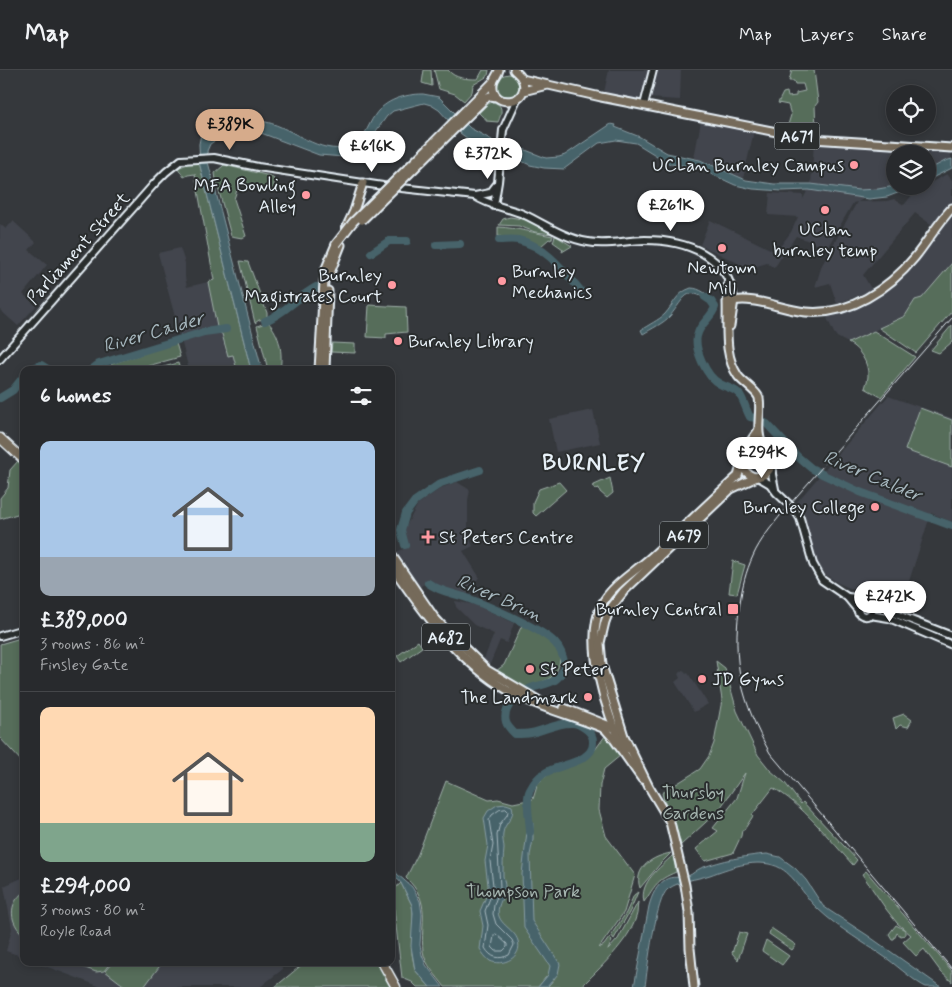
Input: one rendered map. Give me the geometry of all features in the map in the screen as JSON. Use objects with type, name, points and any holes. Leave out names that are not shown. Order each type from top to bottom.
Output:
[{"type":"highway","points":[[0,438],[20,456]]},
{"type":"highway","points":[[384,966],[396,987]]},
{"type":"main road","points":[[644,105],[653,70]]},
{"type":"main road","points":[[325,366],[328,282],[338,245],[484,96],[499,72],[514,71],[522,78],[524,86],[503,130],[494,206]]},
{"type":"main road","name":"A671","points":[[522,78],[812,139],[952,148]]},
{"type":"main road","points":[[493,82],[494,92],[497,97]]},
{"type":"main road","name":"A671","points":[[523,91],[548,85]]},
{"type":"main road","points":[[345,231],[484,96],[497,97],[504,101],[517,99]]},
{"type":"main road","points":[[504,101],[509,116]]},
{"type":"main road","name":"Parliament Street","points":[[0,359],[155,183],[181,160],[214,158],[258,168],[363,183]]},
{"type":"main road","points":[[319,366],[326,268],[354,211],[363,183],[475,196],[490,193],[498,182]]},
{"type":"main road","points":[[475,196],[485,203],[523,214],[572,239],[605,244],[644,240],[681,244],[701,252],[718,263],[728,277],[732,287],[731,301],[753,300],[793,310],[812,312],[830,311],[858,302],[887,285],[917,255],[933,229],[952,208]]},
{"type":"main road","name":"A679","points":[[596,633],[607,604],[616,599],[731,489],[768,472],[772,462],[770,453],[758,437],[761,417],[759,404],[755,401],[750,389],[730,361],[726,340],[732,322],[731,301]]},
{"type":"main road","name":"A679","points":[[649,787],[643,780],[614,727],[597,668],[595,648],[601,606],[617,585],[647,560],[738,476],[742,466],[742,456],[759,430]]},
{"type":"main road","points":[[749,446],[764,446]]},
{"type":"main road","points":[[772,462],[772,474],[776,492]]},
{"type":"main road","points":[[742,466],[747,473],[770,484],[795,510],[800,518],[812,560],[819,576],[825,583],[847,597],[862,616],[870,615],[889,618],[952,645]]},
{"type":"main road","name":"A682","points":[[395,560],[434,617],[487,670],[520,693],[605,729],[643,780]]},
{"type":"main road","name":"A679","points":[[605,599],[615,594],[643,568],[649,568]]},
{"type":"main road","name":"A682","points":[[395,570],[427,615],[452,644],[482,673],[542,703],[577,712],[614,727],[622,733]]},
{"type":"main road","points":[[847,597],[861,600],[868,599],[873,604],[952,636]]},
{"type":"main road","name":"A679","points":[[616,599],[605,622],[600,643],[602,665],[622,733],[649,787]]},
{"type":"main road","points":[[856,608],[861,600]]},
{"type":"main road","points":[[870,615],[874,609],[873,604]]},
{"type":"main road","points":[[0,636],[20,630]]},
{"type":"main road","points":[[605,729],[614,727],[617,718]]},
{"type":"main road","points":[[649,787],[670,822],[682,869],[689,912],[694,987]]},
{"type":"shaded area","points":[[609,70],[649,70],[639,100],[604,92]]},
{"type":"shaded area","points":[[658,70],[681,70],[680,100],[648,98],[649,86]]},
{"type":"shaded area","points":[[701,121],[754,131],[743,179],[708,162],[694,158]]},
{"type":"shaded area","points":[[814,143],[867,146],[869,143],[900,145],[886,145],[886,188],[879,189],[858,202],[894,199],[904,205],[912,195],[936,195],[936,180],[947,174],[952,180],[952,202],[932,225],[915,213],[863,275],[872,290],[837,304],[830,283],[815,287],[822,265],[857,202],[853,203],[827,248],[796,236],[774,268],[767,263],[754,267],[742,265],[700,245],[710,220],[776,252],[791,232],[798,217],[768,215],[770,193],[803,195],[803,199],[811,184]]},
{"type":"shaded area","points":[[936,147],[947,148],[951,152],[951,160],[936,167]]},
{"type":"shaded area","points":[[952,214],[952,263],[922,299],[915,300],[905,316],[848,343],[837,337],[827,318],[830,315],[867,303],[893,287],[914,267]]},
{"type":"shaded area","points":[[13,221],[36,242],[29,250],[47,265],[23,294],[36,306],[18,326],[0,310],[0,224],[6,229]]},
{"type":"shaded area","points":[[180,248],[185,263],[187,287],[208,282],[218,332],[222,334],[225,350],[233,354],[236,366],[188,366],[158,253]]},
{"type":"shaded area","name":"Burnley College","points":[[888,396],[952,418],[952,522],[931,513],[900,609],[838,583],[819,570],[797,502]]},
{"type":"shaded area","points":[[593,410],[600,443],[556,452],[549,419]]},
{"type":"shaded area","name":"St Peters Centre","points":[[457,482],[470,490],[468,529],[473,546],[463,551],[480,578],[475,581],[467,595],[439,588],[430,580],[420,587],[397,552],[407,547],[404,530],[418,504],[441,488]]},
{"type":"shaded area","points":[[455,601],[476,605],[514,623],[507,643],[500,640],[490,664],[484,659],[494,634],[474,625],[456,607]]},
{"type":"shaded area","points":[[684,670],[686,674],[688,673],[708,704],[694,712],[675,682],[680,678],[678,674]]},
{"type":"shaded area","points":[[20,879],[20,956],[6,951],[12,929],[4,886]]},
{"type":"shaded area","points":[[45,966],[281,966],[283,969],[260,987],[101,987]]},
{"type":"green space","points":[[424,70],[431,70],[432,86],[422,83]]},
{"type":"green space","points":[[434,70],[448,70],[458,77],[478,79],[483,70],[489,70],[488,76],[473,85],[472,92],[464,101],[455,94],[439,89]]},
{"type":"green space","points":[[792,70],[814,70],[818,102],[815,106],[816,129],[795,130],[787,128],[791,115],[788,105],[778,103],[783,93],[787,92],[788,97],[796,96],[796,93],[805,91],[803,84],[795,84],[794,81],[789,81]]},
{"type":"green space","points":[[509,74],[514,75],[520,81],[520,91],[514,97],[509,98],[504,97],[498,91],[497,86],[498,81],[504,75]]},
{"type":"green space","points":[[492,102],[499,105],[501,109],[498,122],[486,121],[486,118],[479,113]]},
{"type":"green space","points":[[201,161],[200,166],[250,366],[236,366],[233,355],[228,356],[222,334],[218,332],[208,282],[214,280],[195,174],[184,177],[178,168],[192,162]]},
{"type":"green space","points":[[224,165],[270,176],[274,179],[274,189],[270,190],[239,184],[234,199],[246,236],[242,238],[231,236],[216,180],[215,173]]},
{"type":"green space","points":[[510,217],[528,220],[553,234],[535,232],[519,226],[499,225],[503,219]]},
{"type":"green space","points":[[498,227],[553,236],[551,240],[549,239],[541,246],[519,239],[498,236]]},
{"type":"green space","points":[[555,236],[572,246],[562,252],[563,249],[553,242]]},
{"type":"green space","points":[[240,261],[248,262],[267,313],[267,319],[259,320],[255,323]]},
{"type":"green space","points":[[952,263],[952,311],[916,353],[879,328],[905,316],[915,300],[922,298]]},
{"type":"green space","points":[[369,305],[406,307],[407,332],[386,334],[386,338],[367,337]]},
{"type":"green space","points":[[268,322],[272,327],[280,344],[280,366],[267,366],[257,326]]},
{"type":"green space","points":[[952,325],[952,342],[939,353],[931,350]]},
{"type":"green space","points":[[874,331],[915,357],[881,397],[865,388],[868,376],[867,366],[856,348],[848,343]]},
{"type":"green space","points":[[176,343],[180,357],[148,366],[113,366],[111,364]]},
{"type":"green space","points":[[332,343],[355,344],[355,353],[331,352]]},
{"type":"green space","points":[[178,363],[179,366],[167,366]]},
{"type":"green space","points":[[920,408],[952,420],[952,467],[905,450]]},
{"type":"green space","points":[[18,461],[20,463],[20,513],[0,519],[0,498],[8,488],[10,470]]},
{"type":"green space","points":[[610,478],[613,493],[607,498],[600,492],[599,488],[596,489],[592,486]]},
{"type":"green space","points":[[559,482],[566,490],[536,516],[533,513],[533,502],[539,489]]},
{"type":"green space","points":[[733,561],[745,565],[737,594],[729,593]]},
{"type":"green space","points":[[522,625],[550,640],[560,655],[557,670],[550,678],[525,688],[496,671],[504,665]]},
{"type":"green space","points":[[20,638],[20,760],[0,738],[0,644]]},
{"type":"green space","points":[[418,641],[422,647],[401,662],[397,656]]},
{"type":"green space","name":"Thursby Gardens","points":[[716,661],[725,668],[737,711],[758,755],[770,770],[785,783],[801,804],[803,802],[857,860],[853,865],[794,802],[773,788],[752,815],[744,830],[742,830],[733,853],[705,861],[696,849],[718,831],[713,828],[737,798],[745,773],[718,811],[681,845],[674,819],[664,801],[662,793],[700,769],[709,756],[714,743],[722,700]]},
{"type":"green space","points":[[904,714],[912,720],[908,727],[900,725],[896,729],[893,718]]},
{"type":"green space","name":"Thompson Park","points":[[605,736],[615,743],[621,755],[604,769],[600,785],[599,810],[606,836],[635,875],[624,912],[599,948],[609,938],[612,941],[608,950],[618,939],[638,902],[637,915],[633,926],[613,954],[581,987],[547,987],[555,978],[547,976],[538,987],[445,987],[424,956],[422,904],[419,895],[406,878],[418,854],[446,781],[489,800],[498,799],[513,803],[533,799],[538,783],[550,773],[578,762],[592,754]]},
{"type":"green space","points":[[671,853],[640,888],[639,881],[642,868],[652,860]]},
{"type":"green space","points":[[673,855],[676,872],[660,881],[644,902],[643,895],[648,882],[657,870]]},
{"type":"green space","points":[[866,871],[952,971],[952,982],[941,972],[924,949],[916,956],[903,942],[911,935],[897,923],[886,909],[862,874]]},
{"type":"green space","points":[[401,883],[412,905],[412,954],[415,970],[430,987],[417,987],[412,982],[402,978],[395,917],[395,888]]},
{"type":"green space","points":[[638,892],[630,911],[614,939],[611,935],[626,913],[634,895]]},
{"type":"green space","points":[[19,897],[20,931],[15,925],[12,913],[15,902]]},
{"type":"green space","points":[[896,925],[905,930],[905,935],[901,936],[897,933],[894,939],[892,939],[889,934]]},
{"type":"green space","points":[[771,928],[796,945],[792,950],[769,934]]},
{"type":"green space","points":[[739,932],[747,934],[738,960],[732,953]]},
{"type":"green space","points":[[766,940],[789,956],[782,965],[762,951]]},
{"type":"green space","points":[[80,966],[108,966],[104,971],[96,972]]},
{"type":"green space","points":[[109,966],[160,966],[144,987],[126,987],[105,971]]},
{"type":"green space","points":[[300,966],[379,966],[391,987],[275,987]]},
{"type":"water","points":[[423,94],[439,97],[470,128],[492,140],[496,145],[507,148],[518,147],[546,158],[565,155],[611,124],[640,137],[667,153],[700,160],[746,180],[774,184],[811,184],[859,190],[886,188],[886,195],[892,195],[869,199],[809,190],[753,189],[735,185],[696,167],[670,164],[636,143],[616,140],[599,143],[564,169],[544,168],[530,165],[515,158],[509,152],[475,144],[460,133],[439,110],[424,103],[393,111],[387,116],[363,149],[344,157],[319,155],[261,133],[241,133],[228,136],[210,144],[207,151],[208,162],[261,366],[250,366],[200,166],[199,144],[201,134],[221,128],[220,126],[215,127],[215,121],[237,119],[240,125],[259,121],[276,125],[306,140],[327,147],[349,147],[362,138],[375,115],[384,105],[403,97]]},
{"type":"water","points":[[952,159],[952,168],[936,176],[936,166]]},
{"type":"water","points":[[691,288],[707,294],[715,301],[710,302],[696,294],[691,294],[683,299],[667,319],[643,334],[641,330],[663,316],[682,293]]},
{"type":"water","points":[[506,804],[512,806],[513,810],[503,833],[503,876],[505,887],[498,912],[502,921],[516,936],[519,947],[518,952],[511,959],[506,962],[495,963],[490,961],[480,949],[483,926],[480,911],[488,892],[485,861],[488,845],[484,818],[488,811],[497,805]]},
{"type":"water","points":[[533,822],[533,840],[530,855],[532,921],[560,964],[558,974],[547,987],[538,987],[548,975],[550,966],[524,928],[522,874],[528,823]]},
{"type":"water","points":[[767,854],[780,857],[795,868],[806,880],[823,906],[941,987],[926,987],[843,929],[812,903],[787,872],[773,865],[757,863],[733,867],[683,882],[668,889],[656,919],[645,987],[634,987],[649,906],[653,895],[662,882],[673,877],[688,876],[701,868],[717,863]]},
{"type":"water","points":[[395,870],[412,887],[420,901],[422,914],[420,945],[422,955],[426,965],[443,987],[430,987],[415,970],[411,946],[412,905],[401,883],[395,876]]},
{"type":"waterway","name":"River Calder","points":[[499,240],[518,240],[537,248],[554,260],[581,291]]},
{"type":"waterway","name":"River Calder","points":[[371,253],[389,241],[407,241]]},
{"type":"waterway","name":"River Calder","points":[[436,245],[460,244]]},
{"type":"waterway","name":"River Calder","points":[[265,321],[316,287]]},
{"type":"waterway","name":"River Calder","points":[[705,297],[715,307],[698,333],[697,346],[699,354],[706,369],[715,381],[736,391],[740,395],[750,417],[767,424],[811,468],[860,492],[952,526]]},
{"type":"waterway","name":"River Calder","points":[[96,366],[204,332],[226,329]]},
{"type":"waterway","name":"River Calder","points":[[38,366],[43,366]]},
{"type":"waterway","name":"River Calder","points":[[0,398],[13,390],[20,381]]},
{"type":"waterway","name":"River Brun","points":[[405,545],[401,530],[406,513],[415,501],[441,483],[480,470]]},
{"type":"waterway","name":"River Brun","points":[[428,583],[527,624],[549,637],[562,654],[565,667],[560,676],[552,682],[524,691],[515,698],[506,712],[506,722],[515,734],[527,734],[567,723],[575,724],[589,731],[593,741],[592,748],[582,758],[543,774],[534,783],[528,799],[530,832]]},
{"type":"railway","points":[[952,318],[783,512],[763,539],[756,550],[743,585],[737,644],[738,663],[746,699],[752,717],[770,753],[952,969]]},
{"type":"place","name":"UCLan Burnley Campus","points":[[854,165]]},
{"type":"place","name":"MFA Bowling Alley","points":[[306,195]]},
{"type":"place","name":"UClan burnley temp","points":[[825,210]]},
{"type":"place","name":"Newtown Mill","points":[[722,248]]},
{"type":"place","name":"Burnley Mechanics","points":[[502,281]]},
{"type":"place","name":"Burnley Magistrates Court","points":[[392,285]]},
{"type":"place","name":"Burnley Library","points":[[398,341]]},
{"type":"place","name":"Burnley College","points":[[875,507]]},
{"type":"place","name":"St Peters Centre","points":[[428,537]]},
{"type":"place","name":"Burnley Central","points":[[733,609]]},
{"type":"place","name":"St Peter","points":[[530,669]]},
{"type":"place","name":"JD Gyms","points":[[702,679]]},
{"type":"place","name":"The Landmark","points":[[588,697]]},
{"type":"district","name":"BURNLEY","points":[[594,462]]}]
